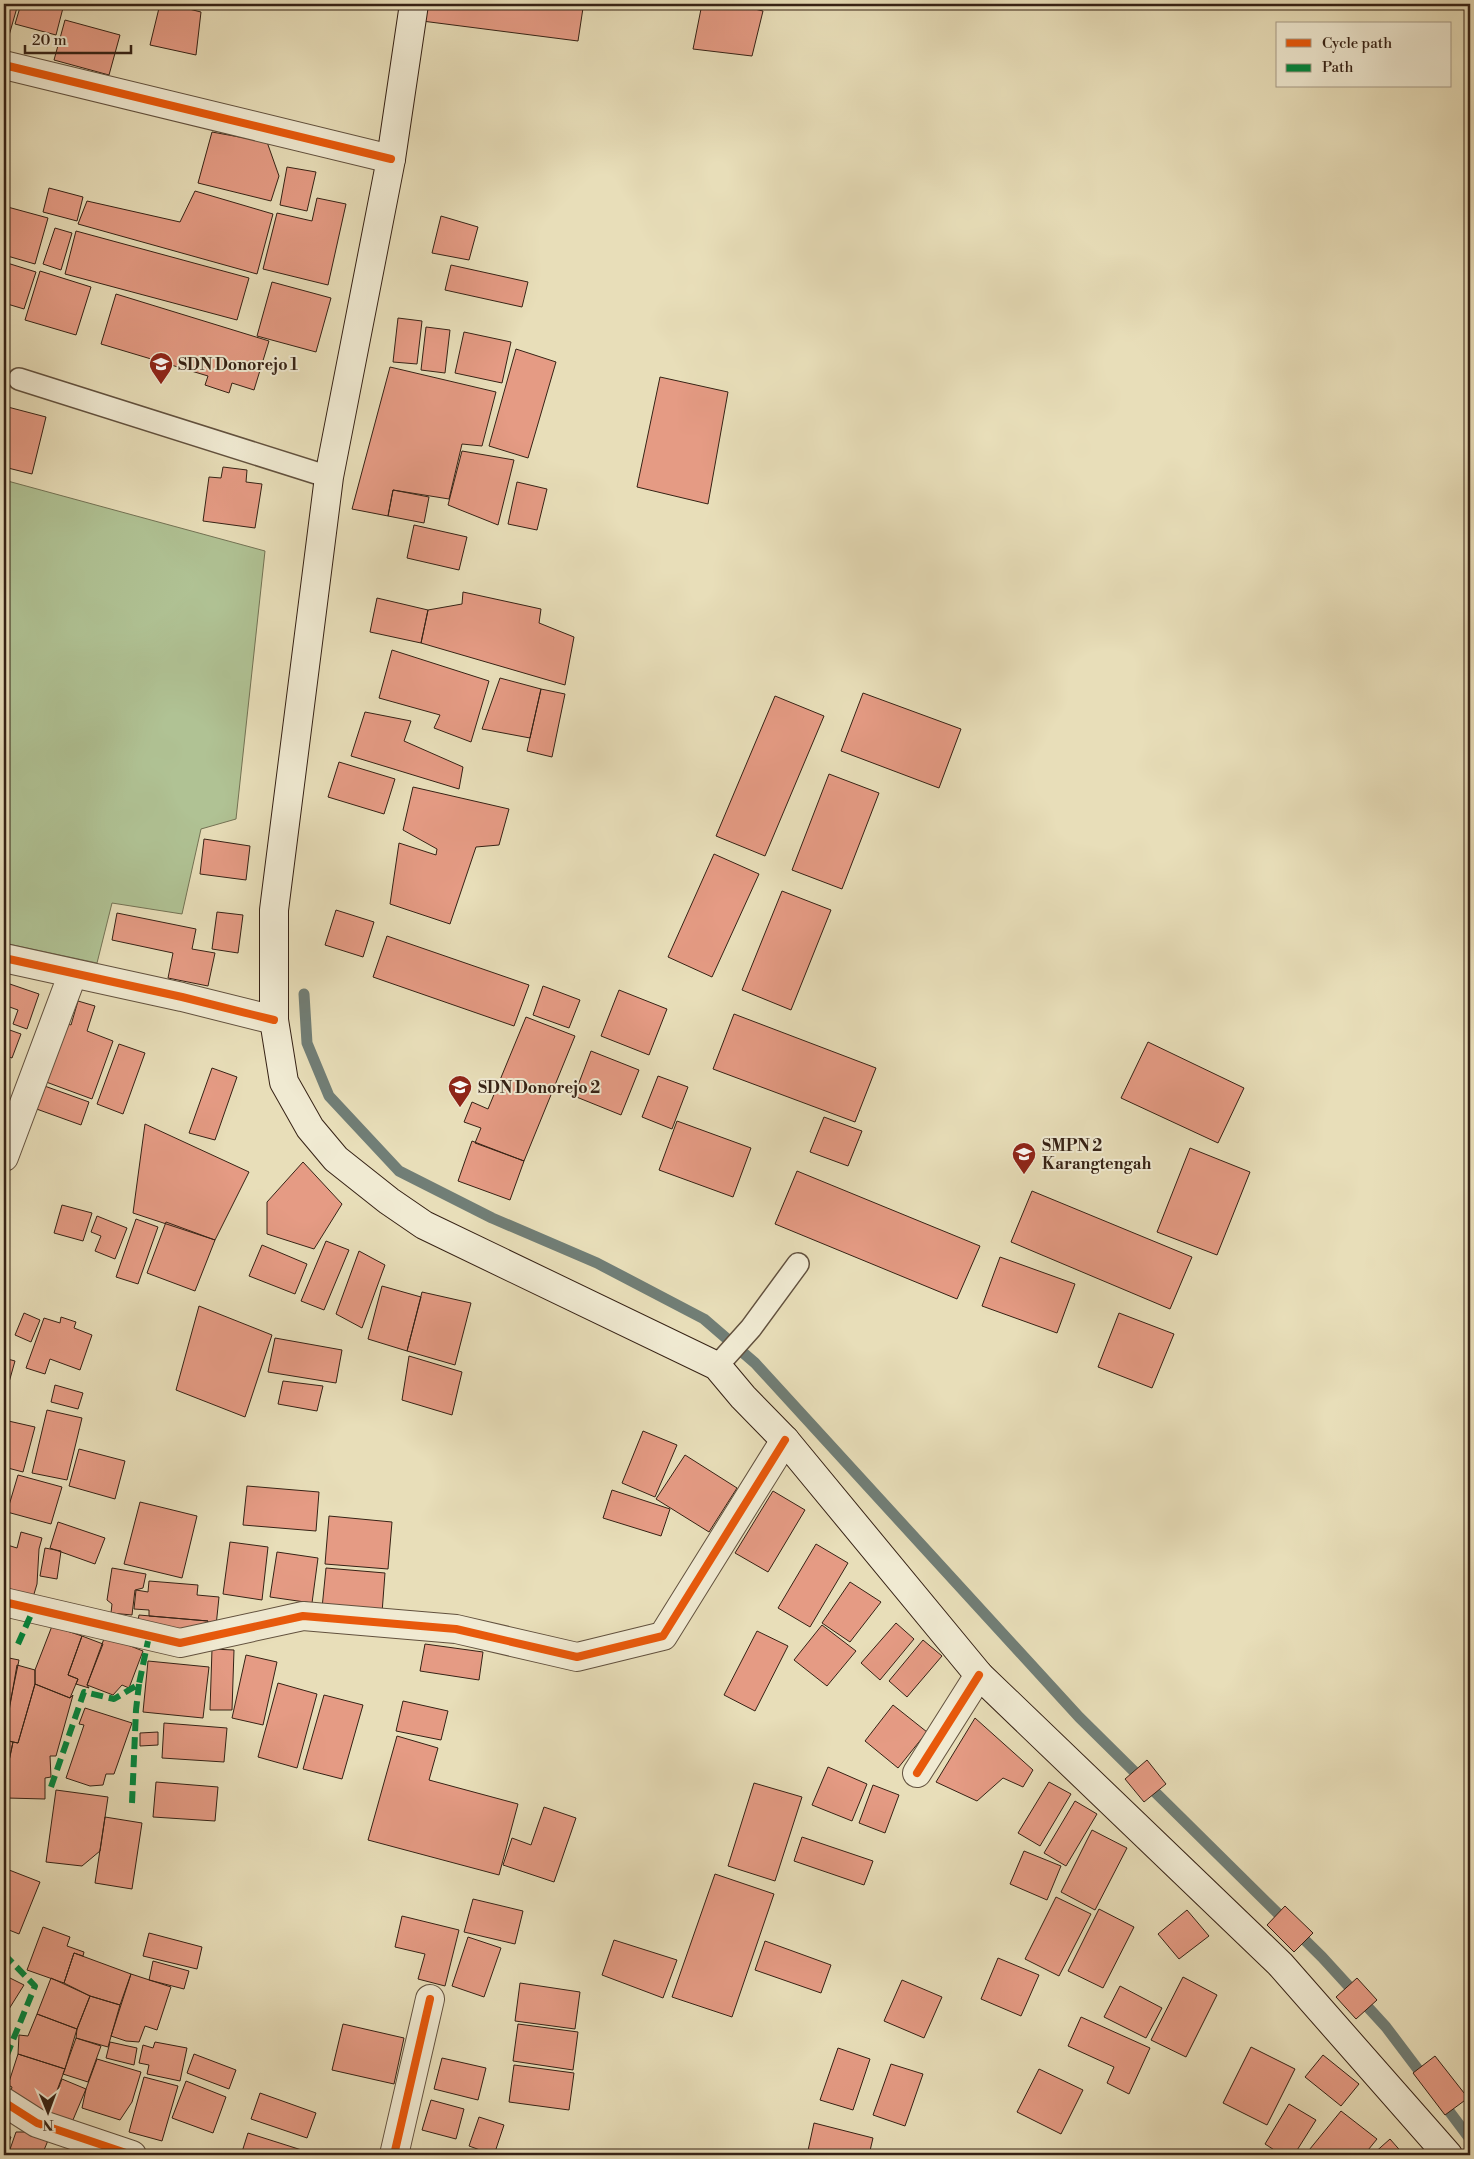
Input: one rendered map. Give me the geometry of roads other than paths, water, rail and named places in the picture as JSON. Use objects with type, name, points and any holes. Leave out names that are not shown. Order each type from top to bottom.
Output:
[{"type":"main road","points":[[414,4],[391,159],[329,477],[274,910],[274,1020],[284,1082],[310,1128],[336,1159],[389,1201],[424,1225],[465,1246],[724,1360],[743,1397],[785,1440],[979,1676],[1280,1964],[1448,2155]]},
{"type":"main road","points":[[4,65],[391,159]]},
{"type":"main road","points":[[4,958],[182,997],[274,1020]]},
{"type":"main road","points":[[4,1157],[73,973]]},
{"type":"main road","points":[[4,1602],[180,1643],[303,1616],[456,1629],[578,1657],[663,1636],[785,1440]]},
{"type":"main road","points":[[917,1773],[979,1676]]},
{"type":"main road","points":[[394,2155],[430,1999]]},
{"type":"main road","points":[[4,2102],[37,2123],[132,2155]]},
{"type":"lane","points":[[19,379],[329,477]]},
{"type":"lane","points":[[724,1360],[751,1328],[798,1264]]},
{"type":"waterway","points":[[304,994],[307,1043],[329,1096],[399,1171],[492,1218],[597,1263],[704,1319],[755,1363],[1079,1717],[1322,1957],[1386,2027],[1426,2080]]},
{"type":"waterway","points":[[1440,2099],[1470,2139]]},
{"type":"place","name":"SDN Donorejo 1","points":[[161,385]]},
{"type":"place","name":"SDN Donorejo 2","points":[[460,1108]]},
{"type":"place","name":"SMPN 2 Karangtengah","points":[[1024,1175]]}]
